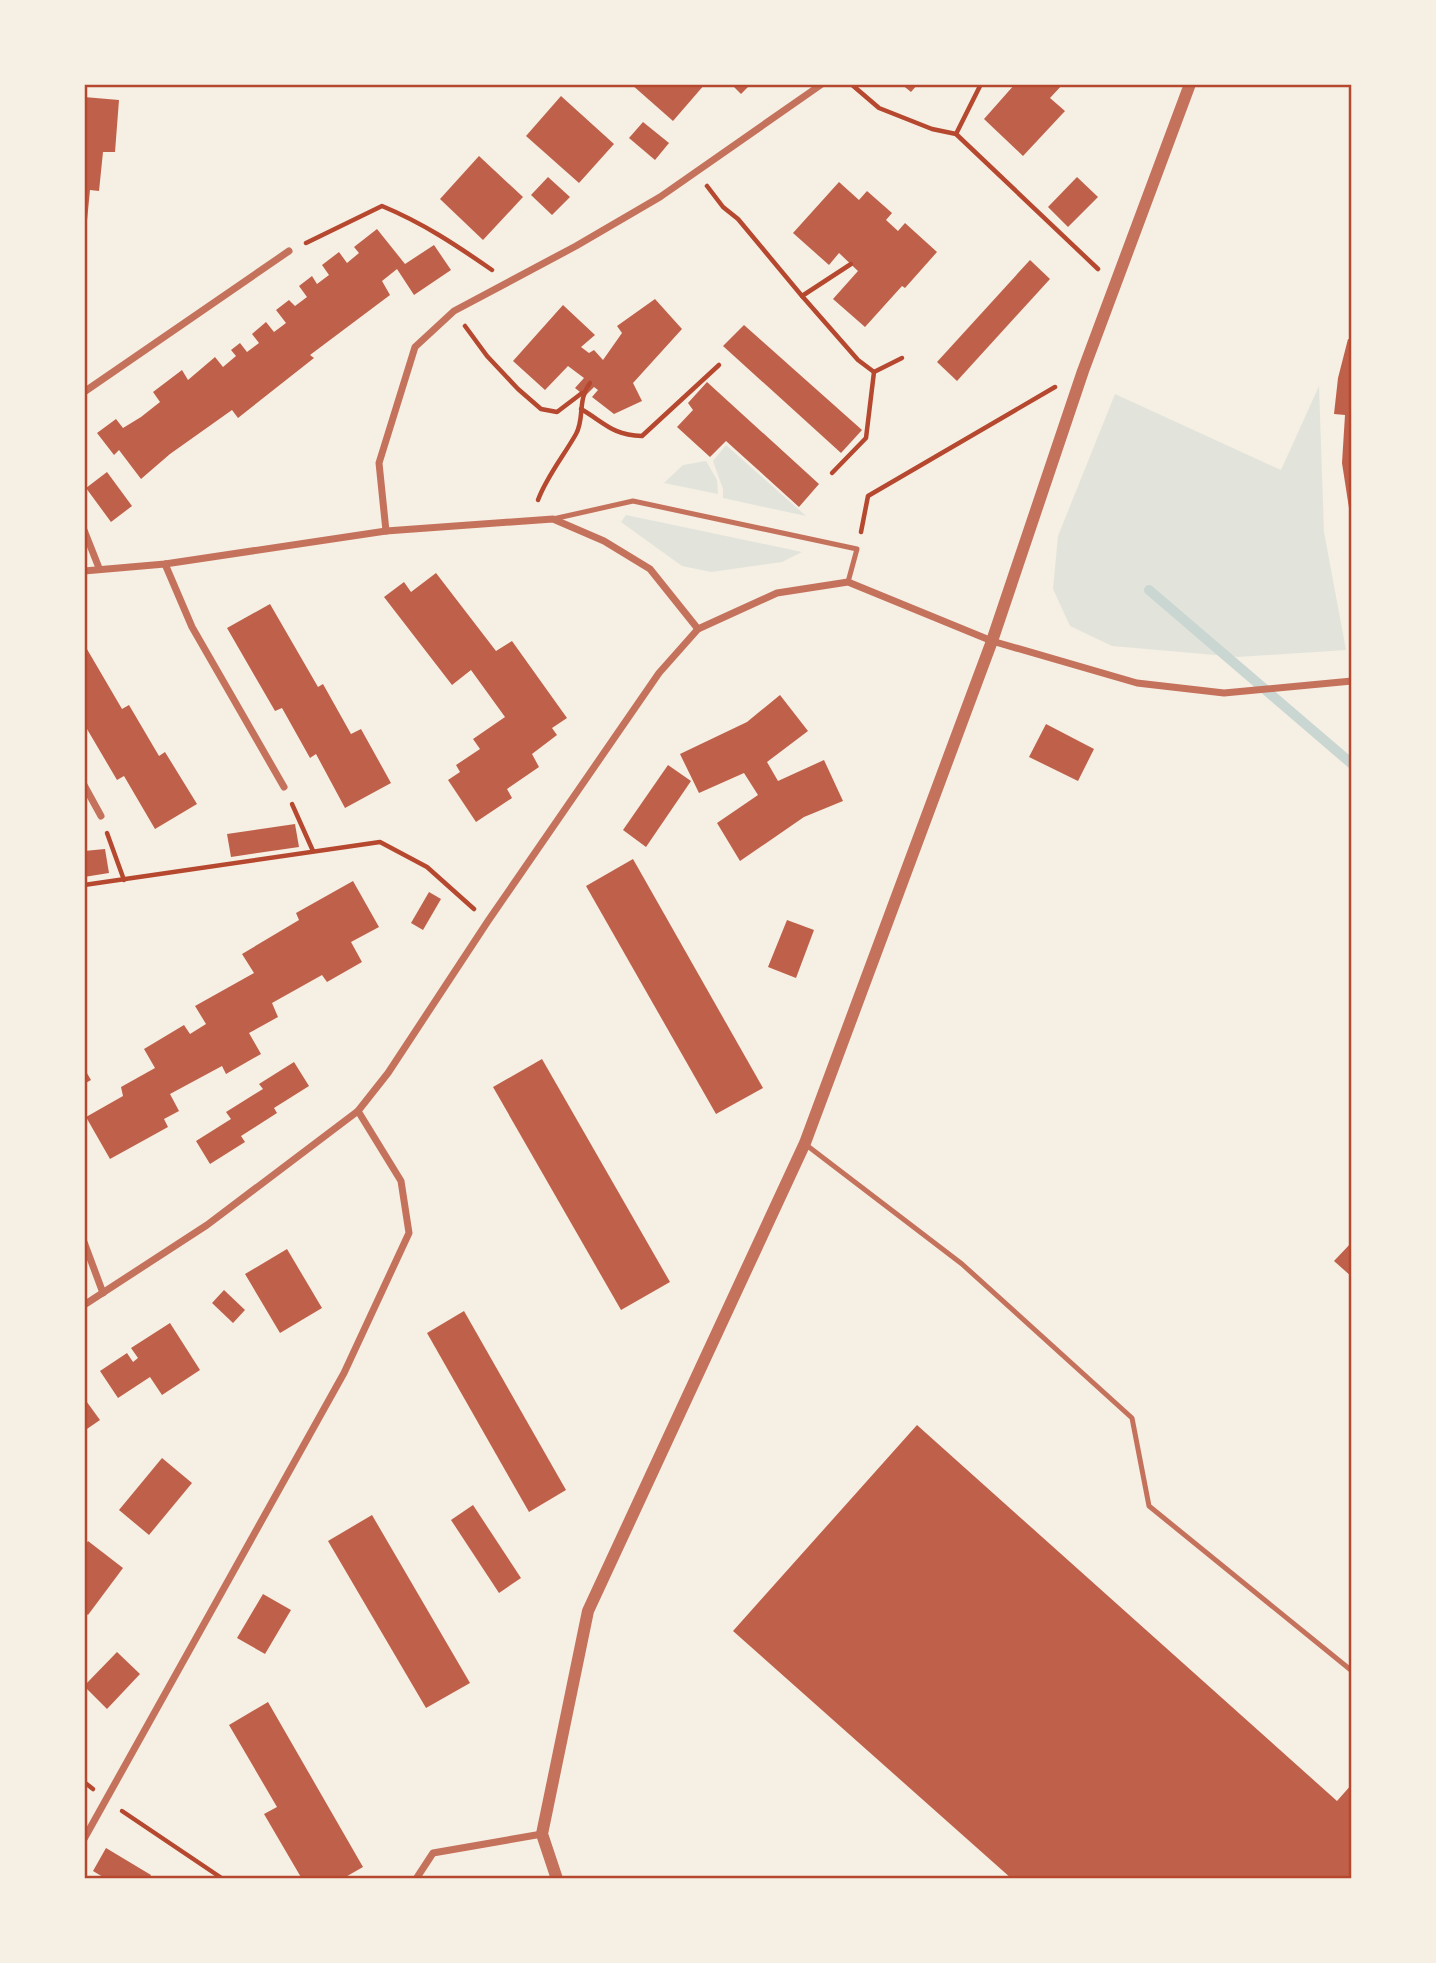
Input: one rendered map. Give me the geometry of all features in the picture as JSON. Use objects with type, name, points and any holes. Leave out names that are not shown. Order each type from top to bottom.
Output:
[{"type":"street","points":[[386,531],[379,463],[415,347],[454,311],[660,197],[822,84]]},
{"type":"street","points":[[557,1879],[542,1834],[588,1611],[804,1143],[992,641],[1083,371],[1190,84]]},
{"type":"street","points":[[84,392],[289,251]]},
{"type":"street","points":[[84,571],[165,564],[386,531],[553,519],[604,541],[650,569],[698,629]]},
{"type":"street","points":[[84,530],[100,568]]},
{"type":"street","points":[[165,564],[192,626],[284,787]]},
{"type":"street","points":[[84,1305],[207,1225],[358,1111],[388,1073],[488,921],[659,673],[698,629],[777,593],[848,582],[992,641],[1137,683],[1224,694],[1352,681]]},
{"type":"street","points":[[84,785],[101,816]]},
{"type":"street","points":[[84,1839],[344,1373],[409,1233],[401,1181],[358,1111]]},
{"type":"street","points":[[84,1242],[103,1293]]},
{"type":"street","points":[[416,1879],[433,1853],[542,1834]]},
{"type":"lane","points":[[553,519],[633,500],[858,549],[848,582]]},
{"type":"lane","points":[[804,1143],[962,1264],[1132,1419],[1149,1506],[1352,1671]]},
{"type":"path","points":[[851,84],[879,108],[932,129],[956,134],[1114,285]]},
{"type":"path","points":[[956,134],[981,84]]},
{"type":"path","points":[[289,251],[383,206],[418,221],[453,242],[508,282]]},
{"type":"path","points":[[723,207],[738,219],[858,360],[874,372]]},
{"type":"path","points":[[802,296],[851,264]]},
{"type":"path","points":[[454,311],[487,356],[541,409],[557,412],[582,393],[590,383]]},
{"type":"path","points":[[874,372],[902,358]]},
{"type":"path","points":[[581,410],[622,435],[642,436],[719,365]]},
{"type":"path","points":[[858,549],[868,496],[1083,371]]},
{"type":"path","points":[[832,473],[866,438],[874,372]]},
{"type":"path","points":[[530,521],[544,484],[578,432],[582,393]]},
{"type":"path","points":[[284,787],[313,851]]},
{"type":"path","points":[[101,816],[124,880]]},
{"type":"path","points":[[84,885],[380,842],[427,867],[488,921]]},
{"type":"path","points":[[84,1782],[106,1801],[223,1879]]},
{"type":"shaded area","points":[[1319,386],[1324,532],[1346,650],[1238,657],[1112,646],[1070,626],[1053,589],[1058,536],[1115,394],[1281,470]]},
{"type":"shaded area","points":[[726,445],[806,516],[723,498],[723,489],[713,461]]},
{"type":"shaded area","points":[[706,461],[717,480],[718,494],[664,483],[683,465]]},
{"type":"shaded area","points":[[626,515],[802,552],[782,562],[711,572],[682,566],[621,522]]},
{"type":"building","points":[[631,84],[705,84],[673,121]]},
{"type":"building","points":[[731,84],[751,84],[741,94]]},
{"type":"building","points":[[901,84],[918,84],[911,92]]},
{"type":"building","points":[[1015,84],[1063,84],[1050,98],[1065,111],[1023,156],[984,119]]},
{"type":"building","points":[[561,96],[614,144],[579,183],[526,136]]},
{"type":"building","points":[[84,97],[119,100],[115,152],[103,152],[99,191],[90,190],[86,231],[84,231]]},
{"type":"building","points":[[643,122],[669,143],[655,160],[629,138]]},
{"type":"building","points":[[479,156],[523,197],[483,240],[440,199]]},
{"type":"building","points":[[548,177],[570,197],[552,215],[531,195]]},
{"type":"building","points":[[1077,177],[1098,197],[1068,227],[1048,207]]},
{"type":"building","points":[[839,182],[859,200],[867,191],[892,213],[886,220],[898,231],[905,223],[937,252],[865,327],[833,299],[858,271],[839,253],[829,265],[793,233]]},
{"type":"building","points":[[377,229],[405,264],[434,245],[451,270],[414,295],[397,269],[382,281],[390,295],[310,355],[314,358],[238,418],[232,410],[170,454],[141,479],[119,450],[114,455],[97,433],[116,419],[123,428],[141,417],[160,402],[153,392],[182,370],[188,380],[215,357],[223,367],[236,356],[231,350],[240,343],[247,352],[259,343],[252,334],[266,322],[274,332],[286,323],[276,310],[289,300],[295,306],[307,297],[299,286],[312,276],[317,284],[329,275],[322,265],[339,252],[347,263],[359,253],[354,247]]},
{"type":"building","points":[[1030,260],[1050,279],[957,381],[937,362]]},
{"type":"building","points":[[655,299],[682,329],[633,383],[642,401],[614,414],[592,397],[598,390],[594,387],[585,396],[575,388],[584,378],[568,366],[545,390],[513,361],[563,305],[595,335],[581,347],[589,353],[594,350],[603,360],[622,333],[617,326]]},
{"type":"building","points":[[744,325],[862,430],[841,453],[723,346]]},
{"type":"building","points":[[1348,339],[1352,340],[1351,521],[1342,463],[1345,415],[1334,414],[1338,378]]},
{"type":"building","points":[[707,382],[819,484],[799,507],[726,441],[710,457],[677,427],[693,410],[688,403]]},
{"type":"building","points":[[107,472],[132,506],[111,522],[86,488]]},
{"type":"building","points":[[436,573],[496,651],[512,641],[567,718],[552,728],[557,735],[532,754],[539,767],[507,789],[512,798],[476,822],[448,780],[460,772],[456,765],[480,749],[473,739],[505,717],[471,670],[452,685],[384,597],[404,582],[411,592]]},
{"type":"building","points":[[270,604],[318,687],[323,684],[351,734],[361,729],[391,783],[345,808],[316,754],[310,758],[282,708],[275,711],[227,628]]},
{"type":"building","points":[[84,644],[122,709],[129,705],[159,756],[165,752],[197,804],[155,829],[124,776],[117,780],[87,729],[84,731]]},
{"type":"building","points":[[780,695],[808,731],[767,762],[778,781],[824,760],[843,801],[804,817],[740,861],[717,823],[758,795],[744,773],[699,793],[680,754],[747,722]]},
{"type":"building","points":[[1046,724],[1094,749],[1078,781],[1029,757]]},
{"type":"building","points":[[668,765],[691,781],[646,847],[623,830]]},
{"type":"building","points":[[295,824],[299,847],[231,857],[227,834]]},
{"type":"building","points":[[105,849],[109,873],[84,877],[84,851]]},
{"type":"building","points":[[633,859],[763,1088],[716,1114],[586,886]]},
{"type":"building","points":[[353,881],[379,927],[351,942],[362,962],[327,982],[322,975],[272,1003],[278,1017],[249,1033],[261,1054],[226,1074],[222,1066],[170,1094],[179,1111],[164,1119],[168,1127],[110,1159],[86,1117],[123,1096],[121,1087],[155,1068],[144,1049],[184,1025],[190,1034],[206,1024],[195,1006],[254,973],[242,954],[299,920],[296,913]]},
{"type":"building","points":[[429,892],[441,899],[423,930],[411,923]]},
{"type":"building","points":[[787,920],[814,930],[796,978],[768,967]]},
{"type":"building","points":[[542,1059],[670,1282],[621,1310],[493,1087]]},
{"type":"building","points":[[294,1062],[309,1086],[274,1108],[277,1113],[241,1136],[245,1142],[210,1164],[196,1141],[231,1119],[226,1112],[263,1089],[259,1084]]},
{"type":"building","points":[[84,1068],[91,1080],[84,1084]]},
{"type":"building","points":[[1352,1242],[1352,1277],[1334,1261]]},
{"type":"building","points":[[287,1249],[322,1308],[280,1333],[245,1274]]},
{"type":"building","points":[[224,1290],[245,1310],[233,1323],[212,1303]]},
{"type":"building","points":[[464,1311],[566,1490],[529,1512],[427,1333]]},
{"type":"building","points":[[170,1323],[200,1370],[162,1395],[150,1377],[118,1398],[100,1371],[127,1353],[133,1362],[138,1358],[131,1348]]},
{"type":"building","points":[[84,1398],[100,1420],[84,1431]]},
{"type":"building","points":[[917,1425],[1337,1801],[1352,1784],[1352,1879],[1012,1879],[733,1631]]},
{"type":"building","points":[[162,1458],[192,1483],[149,1535],[119,1510]]},
{"type":"building","points":[[473,1505],[521,1578],[499,1593],[451,1520]]},
{"type":"building","points":[[372,1515],[470,1683],[426,1708],[328,1541]]},
{"type":"building","points":[[88,1541],[123,1568],[88,1615],[84,1612],[84,1547]]},
{"type":"building","points":[[263,1594],[291,1610],[265,1654],[237,1638]]},
{"type":"building","points":[[117,1652],[140,1674],[107,1709],[84,1686]]},
{"type":"building","points":[[268,1702],[363,1867],[342,1879],[302,1879],[264,1814],[277,1807],[229,1725]]},
{"type":"building","points":[[106,1848],[151,1875],[149,1879],[102,1879],[103,1877],[93,1871]]},
{"type":"waterway","points":[[1149,590],[1352,764]]}]
